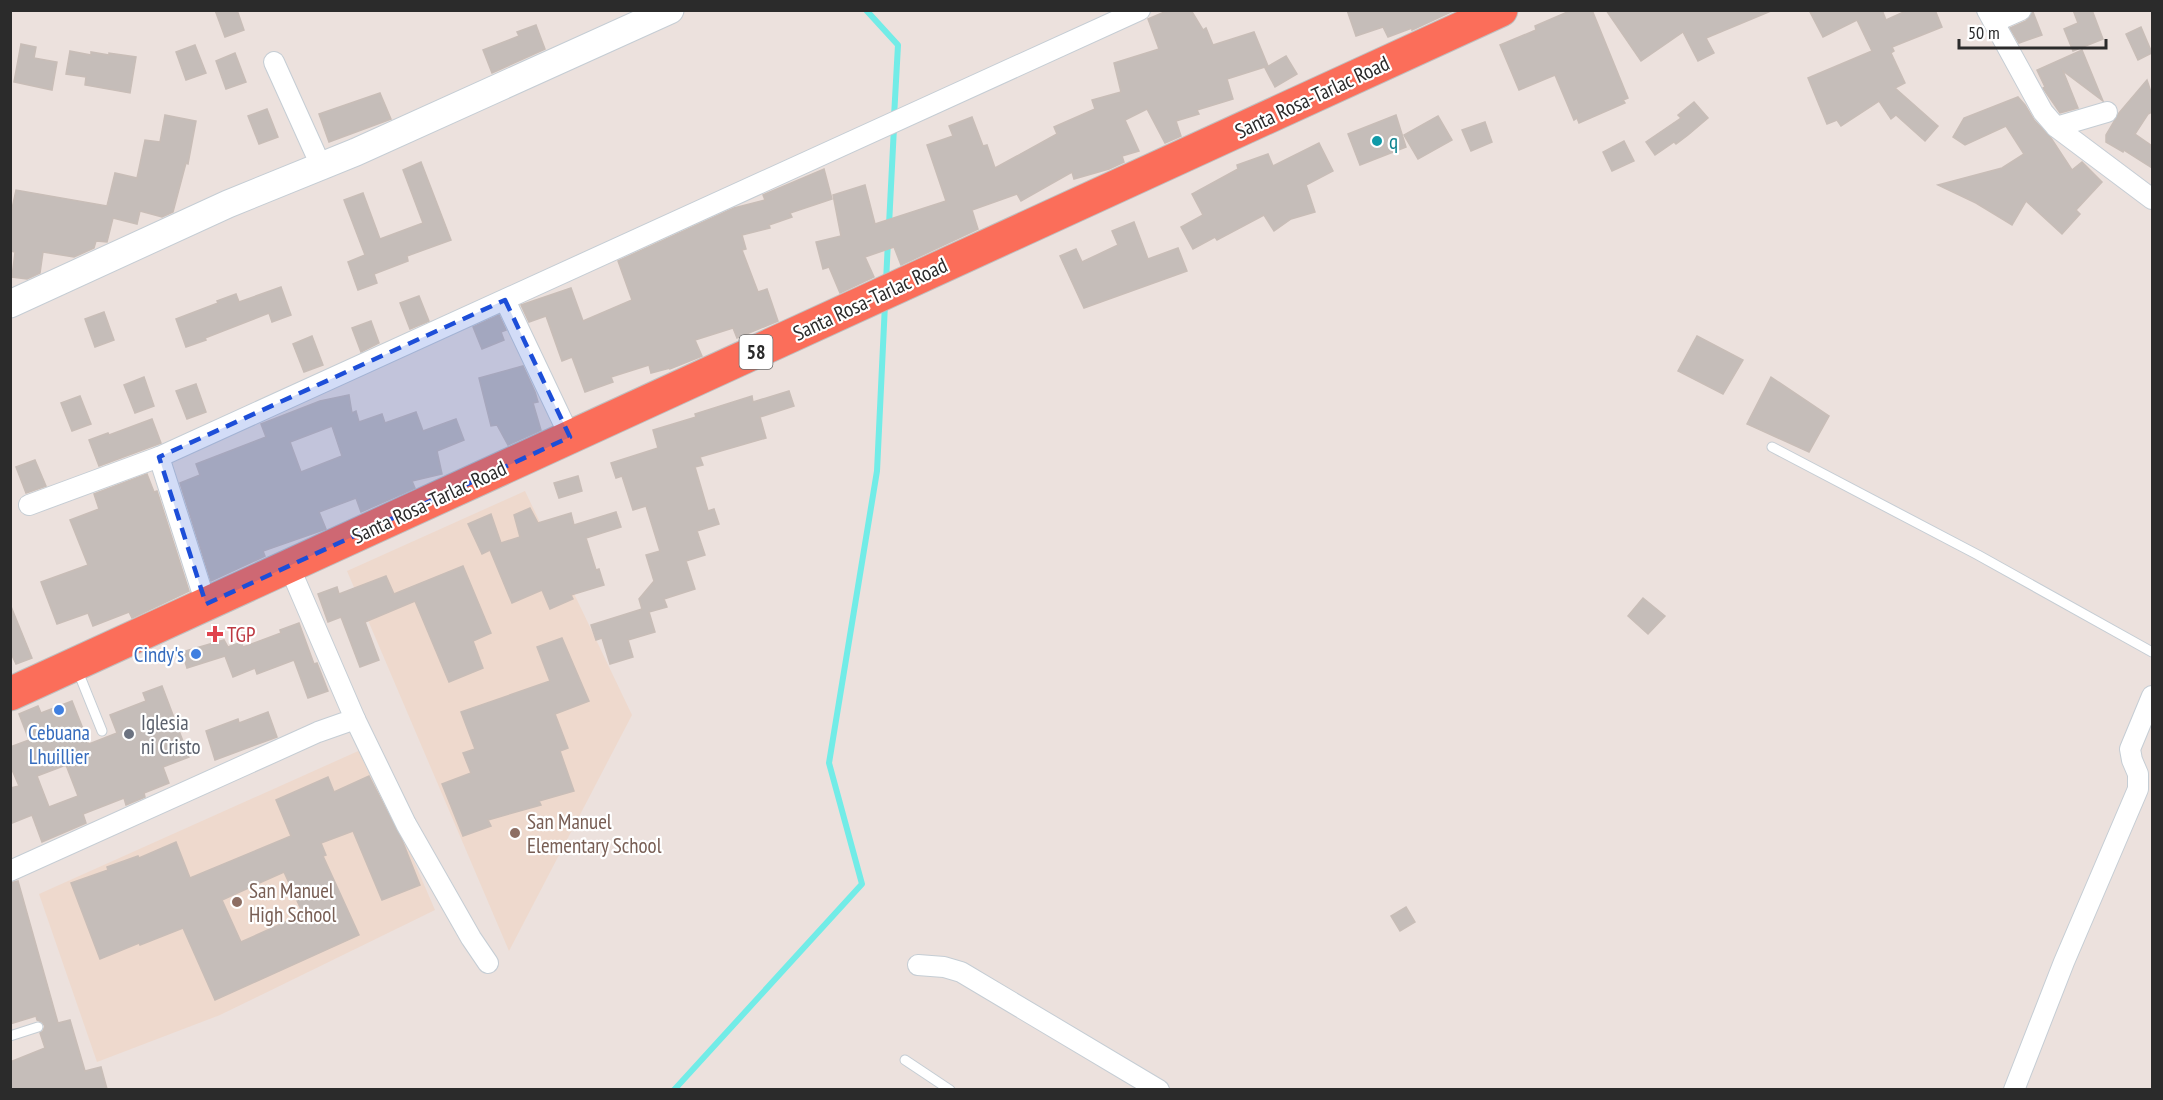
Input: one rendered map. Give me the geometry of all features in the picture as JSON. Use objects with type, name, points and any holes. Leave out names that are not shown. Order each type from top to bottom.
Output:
[{"type":"highway","name":"Santa Rosa-Tarlac Road","points":[[10,694],[1502,10]]},
{"type":"street","points":[[10,304],[218,208],[321,166],[670,10]]},
{"type":"street","points":[[28,505],[159,457],[1140,10]]},
{"type":"street","points":[[2020,10],[1990,16],[2043,112],[2067,137],[2152,199]]},
{"type":"street","points":[[274,62],[321,166]]},
{"type":"street","points":[[2056,127],[2107,112]]},
{"type":"street","points":[[505,300],[570,437]]},
{"type":"street","points":[[159,457],[206,604]]},
{"type":"street","points":[[289,566],[355,719],[406,824],[471,938],[488,963]]},
{"type":"street","points":[[2019,1087],[2064,962],[2138,789],[2138,774],[2130,749],[2152,696]]},
{"type":"street","points":[[10,871],[318,732],[355,719]]},
{"type":"street","points":[[918,965],[944,967],[962,972],[1159,1089]]},
{"type":"lane","points":[[1772,447],[1978,555],[2152,652]]},
{"type":"lane","points":[[75,665],[102,731]]},
{"type":"lane","points":[[10,1036],[38,1027]]},
{"type":"lane","points":[[905,1060],[950,1089]]},
{"type":"highlighted area","points":[[505,300],[570,437],[206,604],[159,457]]},
{"type":"shaded area","name":"San Manuel Elementary School","points":[[525,491],[632,715],[509,951],[347,571]]},
{"type":"shaded area","name":"San Manuel High School","points":[[365,748],[435,910],[220,1015],[97,1062],[39,894]]},
{"type":"building","points":[[215,10],[237,10],[244,30],[225,37]]},
{"type":"building","points":[[1169,10],[1191,10],[1203,30],[1206,28],[1213,45],[1254,32],[1268,66],[1227,79],[1233,99],[1197,110],[1199,114],[1176,121],[1181,136],[1165,143],[1147,109],[1125,120],[1139,151],[1122,156],[1124,162],[1074,179],[1072,172],[1021,201],[1017,194],[972,210],[978,229],[901,265],[894,247],[865,257],[874,277],[840,293],[829,267],[823,269],[816,242],[841,236],[833,195],[865,185],[875,224],[946,201],[927,145],[953,136],[949,126],[972,117],[983,146],[987,145],[995,168],[1057,134],[1054,127],[1095,109],[1092,100],[1121,92],[1114,63],[1159,49],[1148,19]]},
{"type":"building","points":[[1347,10],[1455,10],[1412,30],[1412,28],[1388,37],[1383,27],[1356,36]]},
{"type":"building","points":[[1572,10],[1592,10],[1628,98],[1623,100],[1625,103],[1579,123],[1577,118],[1574,120],[1555,75],[1519,90],[1500,45],[1536,30],[1535,26]]},
{"type":"building","points":[[1606,10],[1771,11],[1706,38],[1714,53],[1698,61],[1683,32],[1641,61]]},
{"type":"building","points":[[1809,10],[1882,10],[1886,20],[1908,10],[1935,10],[1942,27],[1892,47],[1894,51],[1891,53],[1905,83],[1895,88],[1938,126],[1925,141],[1896,115],[1891,119],[1879,101],[1841,126],[1837,120],[1827,124],[1808,78],[1872,51],[1857,20],[1823,37]]},
{"type":"building","points":[[2073,10],[2092,10],[2103,39],[2073,51],[2064,29],[2078,23]]},
{"type":"building","points":[[2033,12],[2042,35],[2019,43],[2010,28],[2026,21]]},
{"type":"building","points":[[536,25],[545,49],[492,73],[483,50],[519,36],[517,32]]},
{"type":"building","points":[[2141,27],[2152,53],[2138,60],[2126,34]]},
{"type":"building","points":[[21,44],[36,47],[34,58],[57,62],[52,90],[14,82]]},
{"type":"building","points":[[195,45],[206,73],[186,80],[176,52]]},
{"type":"building","points":[[2082,50],[2103,101],[2063,71],[2078,108],[2060,113],[2043,88],[2045,87],[2037,70]]},
{"type":"building","points":[[70,51],[91,55],[91,52],[136,57],[130,93],[85,85],[86,77],[66,74]]},
{"type":"building","points":[[235,53],[246,82],[226,89],[216,61]]},
{"type":"building","points":[[1286,56],[1297,74],[1275,87],[1265,68]]},
{"type":"building","points":[[2147,80],[2152,95],[2152,112],[2148,114],[2135,134],[2152,146],[2152,168],[2124,150],[2123,152],[2106,142],[2106,135],[2119,113]]},
{"type":"building","points":[[380,93],[391,119],[329,142],[319,114]]},
{"type":"building","points":[[2018,97],[2034,120],[2051,138],[2072,170],[2082,162],[2102,182],[2076,210],[2080,214],[2062,234],[2026,201],[2012,225],[1976,203],[1938,185],[2002,168],[2024,154],[2006,126],[1965,145],[1953,137],[1964,118]]},
{"type":"building","points":[[1694,102],[1708,118],[1676,144],[1674,142],[1655,155],[1646,142],[1681,118],[1678,115]]},
{"type":"building","points":[[267,109],[278,137],[259,144],[248,116]]},
{"type":"building","points":[[165,115],[196,121],[188,164],[186,163],[173,212],[162,217],[140,211],[137,224],[113,218],[107,242],[96,241],[94,248],[74,257],[43,252],[40,273],[27,279],[12,277],[15,252],[10,251],[10,218],[16,190],[107,206],[115,173],[137,178],[145,140],[160,142]]},
{"type":"building","name":"q","points":[[1396,115],[1406,147],[1360,165],[1348,134]]},
{"type":"building","points":[[1438,116],[1452,140],[1418,159],[1404,135]]},
{"type":"building","points":[[1485,122],[1492,142],[1471,151],[1462,130]]},
{"type":"building","points":[[1624,141],[1634,161],[1612,171],[1603,152]]},
{"type":"building","points":[[1319,143],[1333,171],[1306,185],[1315,212],[1291,219],[1274,231],[1264,215],[1217,240],[1215,237],[1193,249],[1181,227],[1203,215],[1192,194],[1238,169],[1237,165],[1268,154],[1273,166]]},
{"type":"building","points":[[421,162],[451,240],[407,256],[408,261],[374,274],[377,283],[358,290],[348,262],[365,255],[344,200],[363,193],[380,239],[423,223],[403,170]]},
{"type":"building","points":[[824,169],[832,199],[790,213],[792,217],[769,225],[770,228],[742,235],[746,249],[742,250],[758,292],[767,289],[778,321],[737,338],[733,328],[695,340],[702,356],[670,369],[651,373],[649,365],[611,377],[613,382],[585,392],[572,357],[562,361],[546,316],[529,322],[521,305],[571,288],[583,321],[632,300],[618,261],[734,208],[765,200],[763,195]]},
{"type":"building","points":[[1134,222],[1148,259],[1178,248],[1187,271],[1084,308],[1060,256],[1076,249],[1082,262],[1118,245],[1112,231]]},
{"type":"building","points":[[281,287],[291,315],[272,322],[269,313],[186,347],[176,319],[236,294],[239,302]]},
{"type":"building","points":[[419,296],[429,321],[410,329],[400,303]]},
{"type":"building","points":[[104,312],[114,340],[95,347],[85,319]]},
{"type":"building","points":[[499,315],[506,330],[501,332],[504,340],[482,349],[473,327]]},
{"type":"building","points":[[371,321],[379,343],[361,352],[352,328]]},
{"type":"building","points":[[312,336],[323,365],[304,372],[293,344]]},
{"type":"building","points":[[1697,336],[1743,360],[1723,394],[1678,371]]},
{"type":"building","points":[[523,366],[538,402],[533,403],[541,430],[508,445],[497,425],[491,426],[479,378]]},
{"type":"building","points":[[144,377],[154,406],[135,413],[124,385]]},
{"type":"building","points":[[1771,377],[1829,416],[1809,452],[1747,424]]},
{"type":"building","points":[[196,384],[206,412],[187,419],[176,391]]},
{"type":"building","points":[[789,391],[794,406],[760,417],[766,438],[700,457],[703,465],[695,467],[708,511],[714,509],[719,524],[697,531],[705,555],[686,561],[695,589],[664,599],[667,607],[649,612],[655,632],[628,640],[633,657],[610,664],[602,638],[596,640],[591,625],[642,609],[639,599],[654,581],[646,555],[660,551],[646,506],[633,510],[622,476],[616,478],[611,463],[658,448],[653,430],[752,396],[753,402]]},
{"type":"building","points":[[349,395],[352,413],[356,411],[359,422],[382,414],[385,423],[416,412],[423,431],[456,419],[464,440],[437,451],[442,474],[412,481],[415,488],[361,512],[356,498],[319,512],[326,529],[263,551],[265,556],[211,581],[180,483],[200,475],[196,464],[266,437],[261,424],[320,401]],"holes":[[[332,426],[342,456],[301,472],[290,442]]]},
{"type":"building","points":[[80,396],[91,424],[72,431],[61,403]]},
{"type":"building","points":[[152,419],[161,443],[99,466],[89,440]]},
{"type":"building","points":[[35,460],[46,486],[26,493],[16,467]]},
{"type":"building","points":[[147,474],[154,492],[157,491],[189,591],[132,618],[129,612],[93,626],[88,613],[57,624],[41,582],[88,565],[70,520],[99,509],[94,494]]},
{"type":"building","points":[[578,476],[582,491],[559,498],[554,483]]},
{"type":"building","points":[[530,508],[538,523],[571,513],[574,525],[616,512],[621,527],[586,538],[596,570],[599,569],[604,585],[571,595],[573,599],[550,609],[542,590],[512,603],[490,550],[482,554],[468,524],[491,514],[501,543],[520,537],[514,515]]},
{"type":"building","points":[[463,566],[491,633],[473,641],[483,668],[449,682],[415,601],[365,622],[379,660],[360,667],[341,617],[328,622],[318,594],[337,587],[339,594],[386,576],[394,594]]},
{"type":"building","points":[[1643,598],[1665,616],[1648,634],[1628,616]]},
{"type":"building","points":[[10,604],[32,658],[16,664],[10,651]]},
{"type":"building","points":[[299,623],[314,664],[317,663],[328,691],[308,698],[294,660],[257,674],[255,668],[233,677],[225,656],[187,668],[182,652],[224,640],[228,647],[241,642],[243,647],[281,633],[280,630]]},
{"type":"building","points":[[562,638],[589,701],[555,714],[568,748],[560,751],[574,791],[539,801],[541,805],[488,820],[491,826],[463,836],[442,784],[471,773],[463,753],[475,749],[461,712],[550,681],[537,647]]},
{"type":"building","points":[[162,686],[189,757],[163,767],[169,783],[144,793],[145,797],[126,805],[124,798],[83,814],[86,823],[42,842],[32,815],[10,824],[10,788],[19,786],[10,765],[10,747],[29,740],[19,714],[38,706],[41,713],[72,701],[89,744],[117,733],[110,715],[146,701],[143,693]],"holes":[[[66,765],[78,796],[49,807],[37,776]]]},
{"type":"building","points":[[268,712],[277,737],[215,760],[206,731],[238,719],[239,723]]},
{"type":"building","points":[[369,776],[402,840],[420,885],[382,900],[353,831],[321,843],[326,855],[323,856],[359,935],[215,1000],[183,928],[100,959],[71,883],[108,870],[107,867],[138,856],[139,858],[176,842],[190,878],[291,836],[276,800],[328,777],[334,792]],"holes":[[[284,872],[303,914],[241,942],[222,900]]]},
{"type":"building","points":[[18,881],[58,1023],[70,1020],[85,1071],[101,1067],[107,1089],[10,1089],[10,1062],[45,1048],[40,1033],[45,1026],[37,1020],[36,1016],[10,1024],[10,883]]},
{"type":"building","points":[[1406,907],[1415,922],[1400,931],[1391,916]]},
{"type":"waterway","points":[[866,10],[898,45],[894,117]]},
{"type":"waterway","points":[[889,225],[894,127]]},
{"type":"waterway","points":[[886,282],[888,241]]},
{"type":"waterway","points":[[674,1090],[862,884],[829,763],[877,471],[885,304]]},
{"type":"place","name":"q","points":[[1377,141]]},
{"type":"place","name":"TGP","points":[[215,634]]},
{"type":"place","name":"Cindy's","points":[[196,654]]},
{"type":"place","name":"Cebuana Lhuillier","points":[[59,710]]},
{"type":"place","name":"Iglesia ni Cristo","points":[[129,734]]},
{"type":"place","name":"San Manuel Elementary School","points":[[515,833]]},
{"type":"place","name":"San Manuel High School","points":[[237,902]]}]
